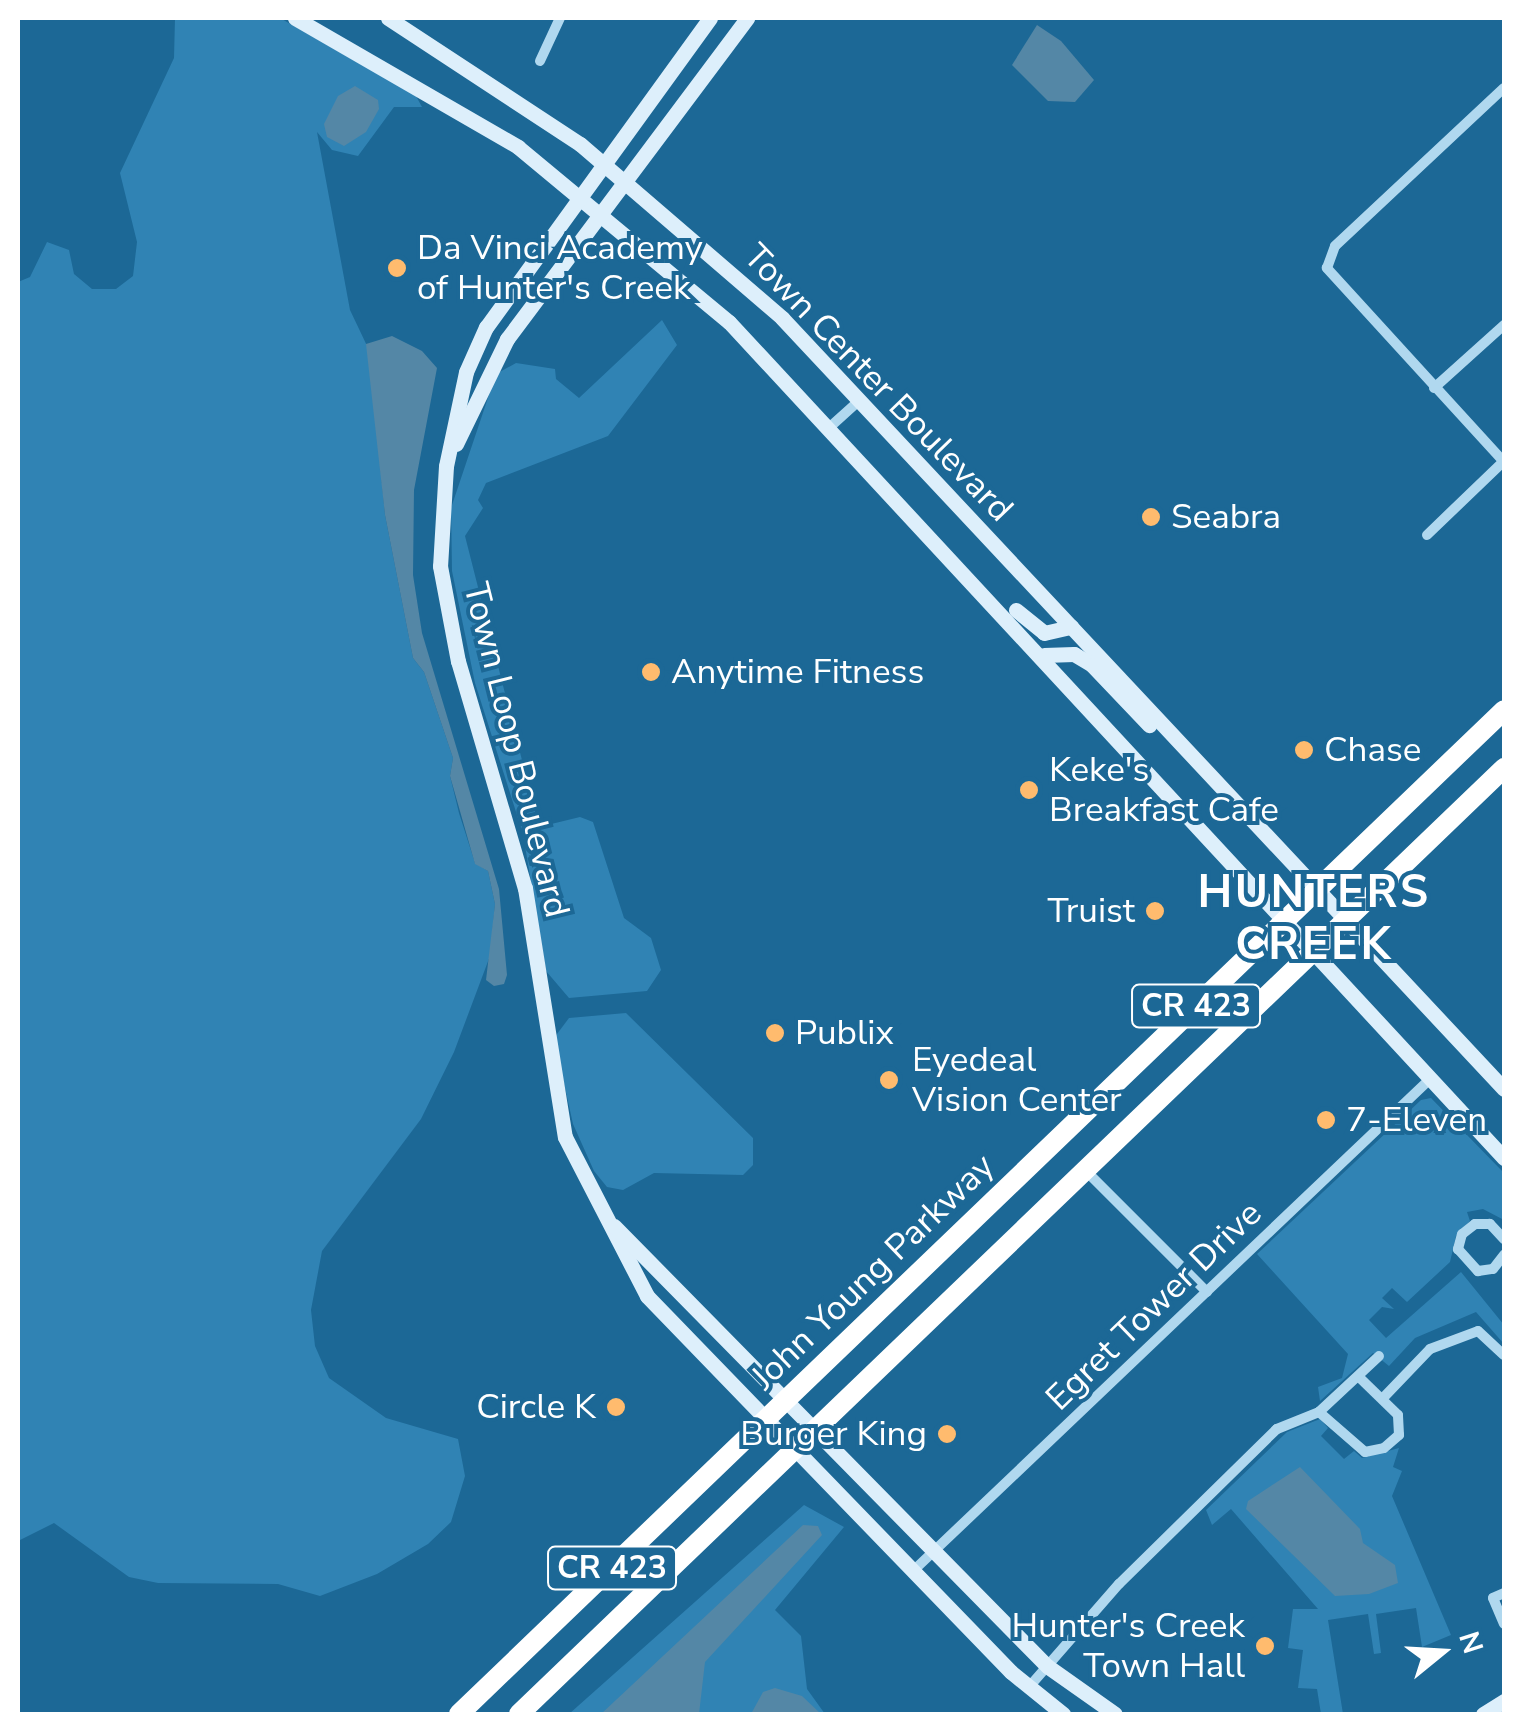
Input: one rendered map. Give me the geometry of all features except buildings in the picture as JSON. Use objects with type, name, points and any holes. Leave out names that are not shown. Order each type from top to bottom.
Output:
[{"type":"highway","name":"John Young Parkway","points":[[459,1714],[1504,710]]},
{"type":"highway","name":"John Young Parkway","points":[[519,1714],[1504,768]]},
{"type":"street","name":"Town Center Boulevard","points":[[295,18],[518,147],[603,211],[729,322],[932,534],[1504,1158]]},
{"type":"street","name":"Town Center Boulevard","points":[[388,18],[522,102],[604,164],[782,318],[1349,918],[1504,1090]]},
{"type":"street","points":[[540,60],[560,18]]},
{"type":"street","name":"Town Loop Boulevard","points":[[710,18],[486,327],[466,372],[446,466],[440,566],[458,660],[496,771],[524,888],[554,1100],[604,1216],[647,1296],[912,1571],[1028,1686],[1063,1714]]},
{"type":"street","name":"Town Loop Boulevard","points":[[446,466],[507,338],[747,18]]},
{"type":"street","points":[[1427,536],[1504,462],[1337,286],[1328,258],[1503,93]]},
{"type":"street","points":[[1434,388],[1504,326]]},
{"type":"street","points":[[831,426],[860,400]]},
{"type":"street","name":"Town Center Boulevard","points":[[932,534],[964,554],[1028,622],[1058,635],[1072,627]]},
{"type":"street","name":"Town Center Boulevard","points":[[1044,656],[1074,654],[1092,664],[1152,728],[1178,740]]},
{"type":"street","name":"Egret Tower Drive","points":[[912,1571],[1431,1078]]},
{"type":"street","points":[[1086,1171],[1207,1292]]},
{"type":"street","name":"Town Loop Boulevard","points":[[604,1216],[688,1296],[1046,1666],[1115,1714]]},
{"type":"street","points":[[1504,1236],[1490,1224],[1474,1224],[1462,1234],[1458,1249],[1478,1271],[1493,1268],[1504,1254]]},
{"type":"street","points":[[647,1296],[672,1290],[688,1296]]},
{"type":"street","points":[[1384,1396],[1430,1349],[1478,1331],[1504,1355]]},
{"type":"street","points":[[1028,1686],[1119,1584],[1277,1429],[1320,1412],[1361,1379],[1379,1356]]},
{"type":"street","points":[[1320,1412],[1365,1452],[1384,1448],[1398,1435],[1398,1416],[1384,1396],[1361,1379]]},
{"type":"street","points":[[1504,1593],[1493,1598],[1504,1624]]},
{"type":"street","points":[[1484,1714],[1504,1701]]},
{"type":"shaded area","points":[[175,18],[280,18],[416,96],[422,107],[394,107],[358,156],[332,150],[317,132],[350,310],[369,350],[385,515],[413,658],[424,672],[453,758],[450,776],[459,813],[475,863],[488,871],[495,904],[490,956],[454,1052],[421,1119],[322,1251],[311,1310],[315,1346],[329,1378],[386,1418],[458,1439],[465,1476],[451,1522],[428,1544],[377,1574],[320,1596],[278,1584],[158,1583],[129,1577],[54,1523],[18,1541],[18,282],[30,277],[47,242],[69,250],[74,274],[92,289],[116,289],[133,276],[137,242],[120,173],[174,58]]},
{"type":"shaded area","points":[[1037,25],[1061,41],[1094,80],[1075,102],[1048,101],[1012,65]]},
{"type":"shaded area","points":[[355,86],[378,100],[379,109],[366,132],[344,146],[327,137],[324,124],[338,96]]},
{"type":"shaded area","points":[[662,320],[677,345],[608,436],[486,483],[478,500],[483,508],[465,536],[539,827],[580,817],[593,822],[624,918],[651,938],[661,970],[647,991],[569,998],[546,971],[523,834],[475,683],[452,571],[451,508],[496,374],[516,363],[555,369],[556,379],[579,398]]},
{"type":"shaded area","points":[[392,336],[422,351],[437,368],[414,490],[413,575],[422,633],[499,889],[507,975],[504,984],[494,986],[486,980],[495,904],[488,871],[475,864],[450,776],[453,758],[424,672],[413,658],[385,515],[366,344]]},
{"type":"shaded area","points":[[626,1013],[753,1138],[753,1165],[743,1175],[654,1173],[623,1190],[607,1187],[594,1171],[573,1124],[554,1038],[569,1018]]},
{"type":"shaded area","points":[[1431,1098],[1504,1173],[1504,1220],[1483,1209],[1467,1212],[1470,1221],[1456,1236],[1450,1262],[1407,1302],[1392,1288],[1382,1298],[1394,1309],[1382,1307],[1369,1320],[1386,1338],[1461,1272],[1504,1325],[1504,1344],[1476,1312],[1415,1338],[1389,1366],[1373,1353],[1320,1401],[1318,1387],[1342,1378],[1348,1354],[1257,1254],[1421,1100]]},
{"type":"shaded area","points":[[1320,1419],[1328,1428],[1321,1436],[1344,1459],[1354,1451],[1362,1458],[1399,1448],[1393,1467],[1402,1471],[1392,1496],[1451,1635],[1422,1647],[1416,1608],[1376,1614],[1381,1653],[1374,1654],[1368,1614],[1328,1620],[1343,1714],[1321,1714],[1317,1689],[1298,1688],[1303,1650],[1288,1648],[1293,1609],[1318,1609],[1231,1509],[1212,1525],[1206,1510],[1287,1432]]},
{"type":"shaded area","points":[[1300,1467],[1360,1529],[1363,1543],[1395,1565],[1398,1583],[1369,1594],[1335,1596],[1246,1509],[1248,1501]]},
{"type":"shaded area","points":[[804,1505],[844,1527],[775,1610],[801,1636],[807,1689],[825,1714],[569,1714]]},
{"type":"shaded area","points":[[803,1525],[818,1526],[822,1535],[705,1662],[699,1714],[601,1714]]},
{"type":"shaded area","points":[[775,1688],[802,1696],[821,1714],[751,1714],[763,1692]]},
{"type":"place","name":"Da Vinci Academy of Hunter's Creek","points":[[397,268]]},
{"type":"place","name":"Seabra","points":[[1151,517]]},
{"type":"place","name":"Anytime Fitness","points":[[651,672]]},
{"type":"place","name":"Chase","points":[[1304,750]]},
{"type":"place","name":"Keke's Breakfast Cafe","points":[[1029,790]]},
{"type":"place","name":"Truist","points":[[1155,911]]},
{"type":"place","name":"Publix","points":[[775,1033]]},
{"type":"place","name":"Eyedeal Vision Center","points":[[889,1080]]},
{"type":"place","name":"7-Eleven","points":[[1326,1120]]},
{"type":"place","name":"Circle K","points":[[616,1407]]},
{"type":"place","name":"Burger King","points":[[947,1434]]},
{"type":"place","name":"Hunter's Creek Town Hall","points":[[1265,1646]]},
{"type":"district","name":"HUNTERS CREEK","points":[[1314,919]]}]
